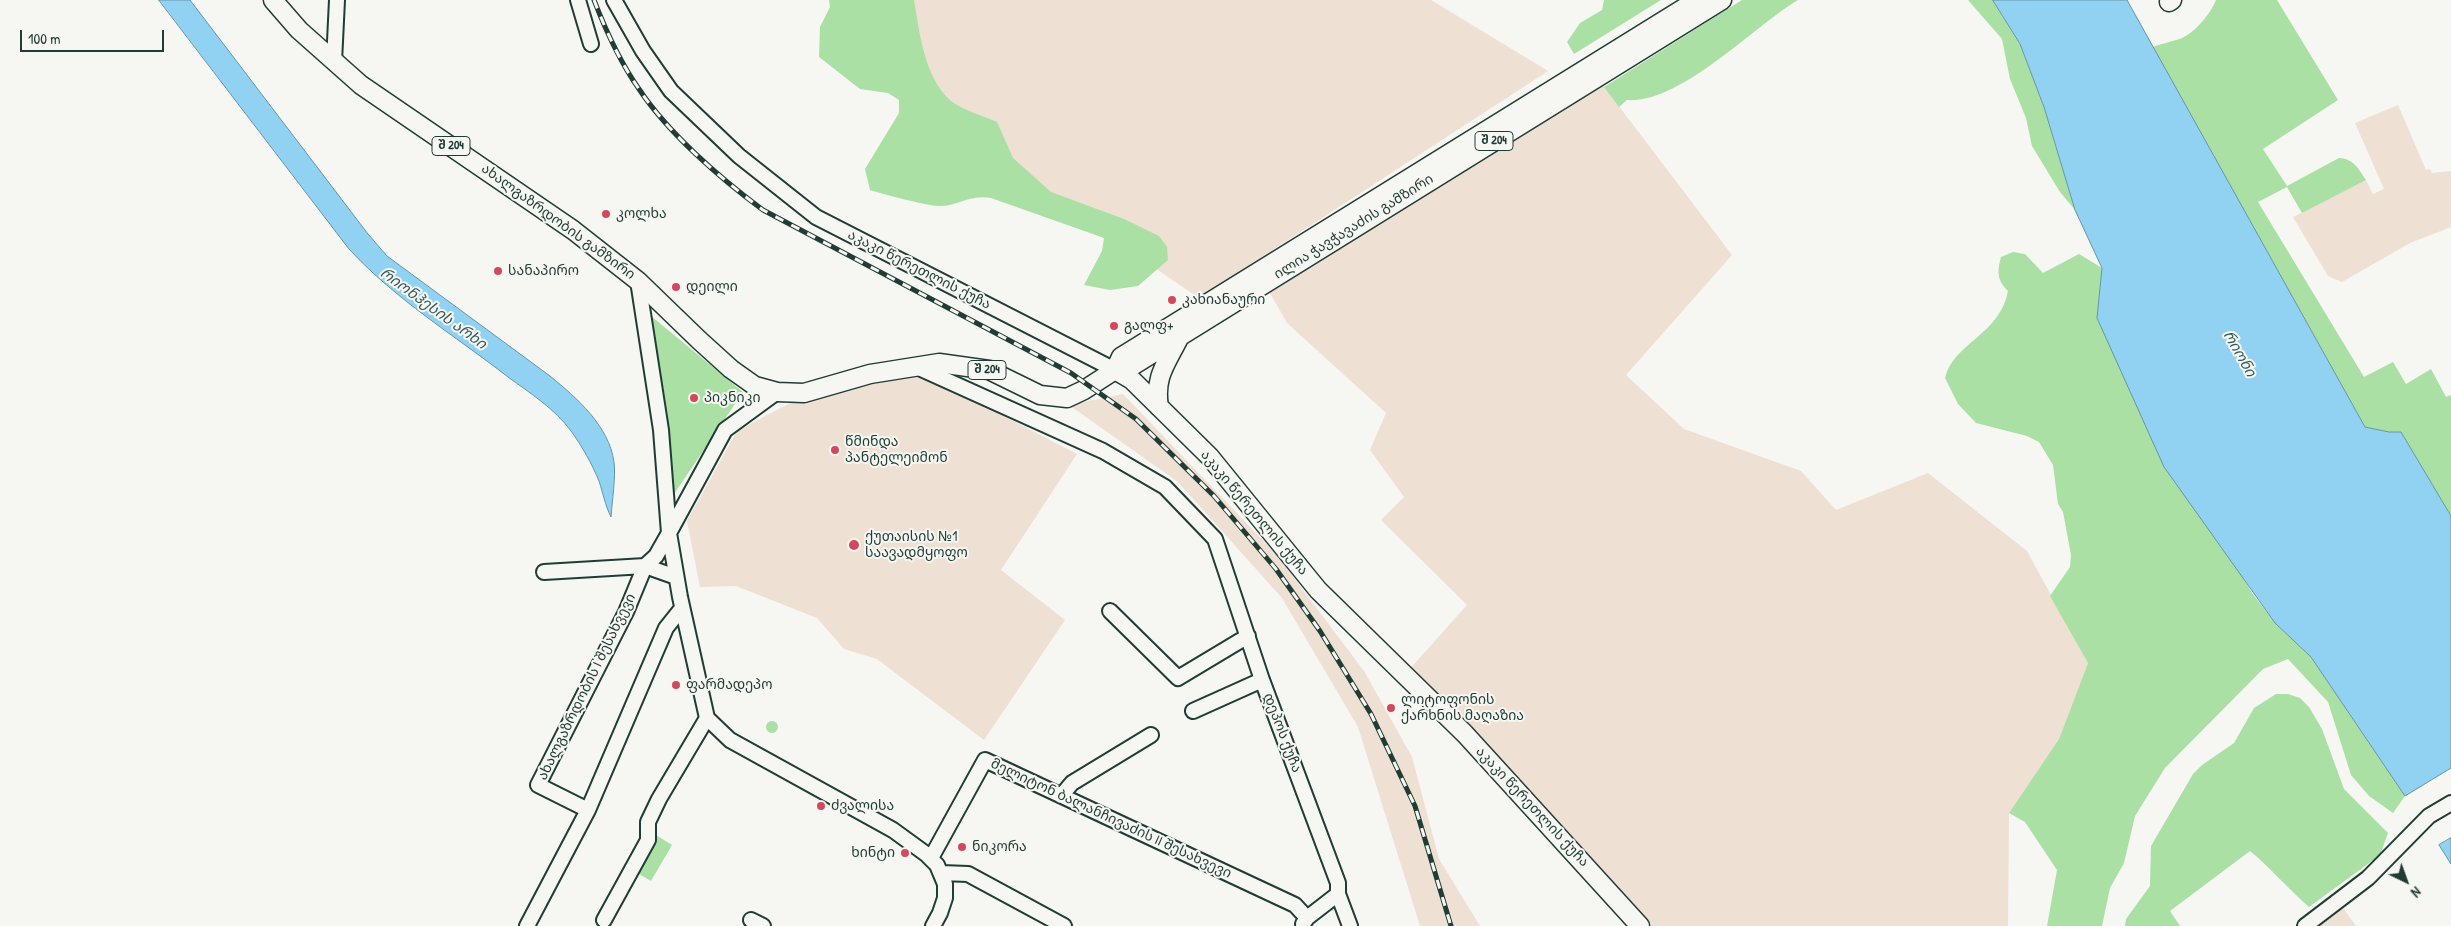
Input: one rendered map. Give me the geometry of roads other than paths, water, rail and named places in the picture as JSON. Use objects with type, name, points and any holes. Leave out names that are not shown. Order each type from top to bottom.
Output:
[{"type":"main road","name":"ახალგაზრდობის გამზირი","points":[[273,0],[299,30],[361,85],[566,225],[638,281],[731,369],[756,386],[777,392],[804,393],[870,374],[939,363],[989,370],[1040,395],[1059,398],[1075,395],[1115,370]]},
{"type":"main road","name":"ილია ჭავჭავაძის გამზირი","points":[[1697,0],[1261,276],[1180,336],[1124,372],[1115,370],[1121,357],[1261,276],[1722,0]]},
{"type":"main road","points":[[1160,407],[1156,389],[1159,377],[1180,336]]},
{"type":"main road","name":"აკაკი წერეთლის ქუჩა","points":[[1115,370],[1132,380],[1210,457],[1318,590],[1465,734],[1640,926]]},
{"type":"street","points":[[334,62],[337,0]]},
{"type":"street","points":[[578,0],[591,44]]},
{"type":"street","name":"აკაკი წერეთლის ქუჩა","points":[[614,0],[643,52],[671,91],[739,156],[816,217],[1115,370]]},
{"type":"street","points":[[638,281],[661,430],[669,533],[676,578],[707,718],[730,740],[893,830],[931,858],[942,874],[945,898],[933,926]]},
{"type":"street","name":"დეპოს ქუჩა","points":[[917,366],[1103,451],[1165,487],[1215,539],[1262,680],[1338,883],[1338,894],[1350,926]]},
{"type":"street","name":"ახალგაზრდობის I შესახვევი","points":[[588,810],[538,785],[626,612],[645,566],[656,556],[725,430],[777,392]]},
{"type":"street","points":[[544,572],[645,566],[676,578]]},
{"type":"street","points":[[527,926],[588,810],[666,628],[682,608]]},
{"type":"street","points":[[1110,611],[1178,678],[1248,636]]},
{"type":"street","points":[[1193,710],[1262,680]]},
{"type":"street","points":[[604,920],[648,840],[648,822],[658,799],[707,718]]},
{"type":"street","points":[[1061,796],[1072,783],[1151,735]]},
{"type":"street","name":"მელიტონ ბალანჩივაძის II შესახვევი","points":[[931,858],[985,760],[1295,905],[1304,922]]},
{"type":"street","points":[[2305,926],[2368,878],[2429,816],[2451,802]]},
{"type":"street","points":[[942,874],[968,874],[1064,926]]},
{"type":"street","points":[[1304,922],[1338,894]]},
{"type":"water","name":"რიონჰესის არხი","points":[[159,0],[190,0],[368,234],[387,256],[550,376],[581,403],[599,425],[611,449],[614,462],[614,482],[611,517],[593,468],[565,423],[542,402],[386,285],[349,249]]},
{"type":"water","name":"რიონი","points":[[1993,0],[2127,0],[2365,427],[2389,432],[2401,432],[2451,516],[2451,768],[2405,796],[2311,657],[2275,623],[2164,467],[2097,318],[2102,268],[2075,210],[2044,107],[2020,44]]},
{"type":"water","points":[[2451,838],[2451,864],[2439,845]]},
{"type":"railway","points":[[594,0],[620,57],[632,79],[651,106],[696,154],[747,198],[763,210],[1071,373],[1136,419],[1214,496],[1276,569],[1320,631],[1371,714],[1415,806],[1451,926]]},
{"type":"place","name":"კოლხა","points":[[606,214]]},
{"type":"place","name":"სანაპირო","points":[[498,271]]},
{"type":"place","name":"დეილი","points":[[676,287]]},
{"type":"place","name":"კახიანაური","points":[[1172,300]]},
{"type":"place","name":"გალფ+","points":[[1114,326]]},
{"type":"place","name":"პიკნიკი","points":[[694,398]]},
{"type":"place","name":"წმინდა პანტელეიმონ","points":[[835,450]]},
{"type":"place","name":"ქუთაისის №1 საავადმყოფო","points":[[854,545]]},
{"type":"place","name":"ფარმადეპო","points":[[676,685]]},
{"type":"place","name":"ლიტოფონის ქარხნის მაღაზია","points":[[1391,708]]},
{"type":"place","name":"ძვალისა","points":[[821,806]]},
{"type":"place","name":"ნიკორა","points":[[962,847]]},
{"type":"place","name":"ხინტი","points":[[905,853]]}]
